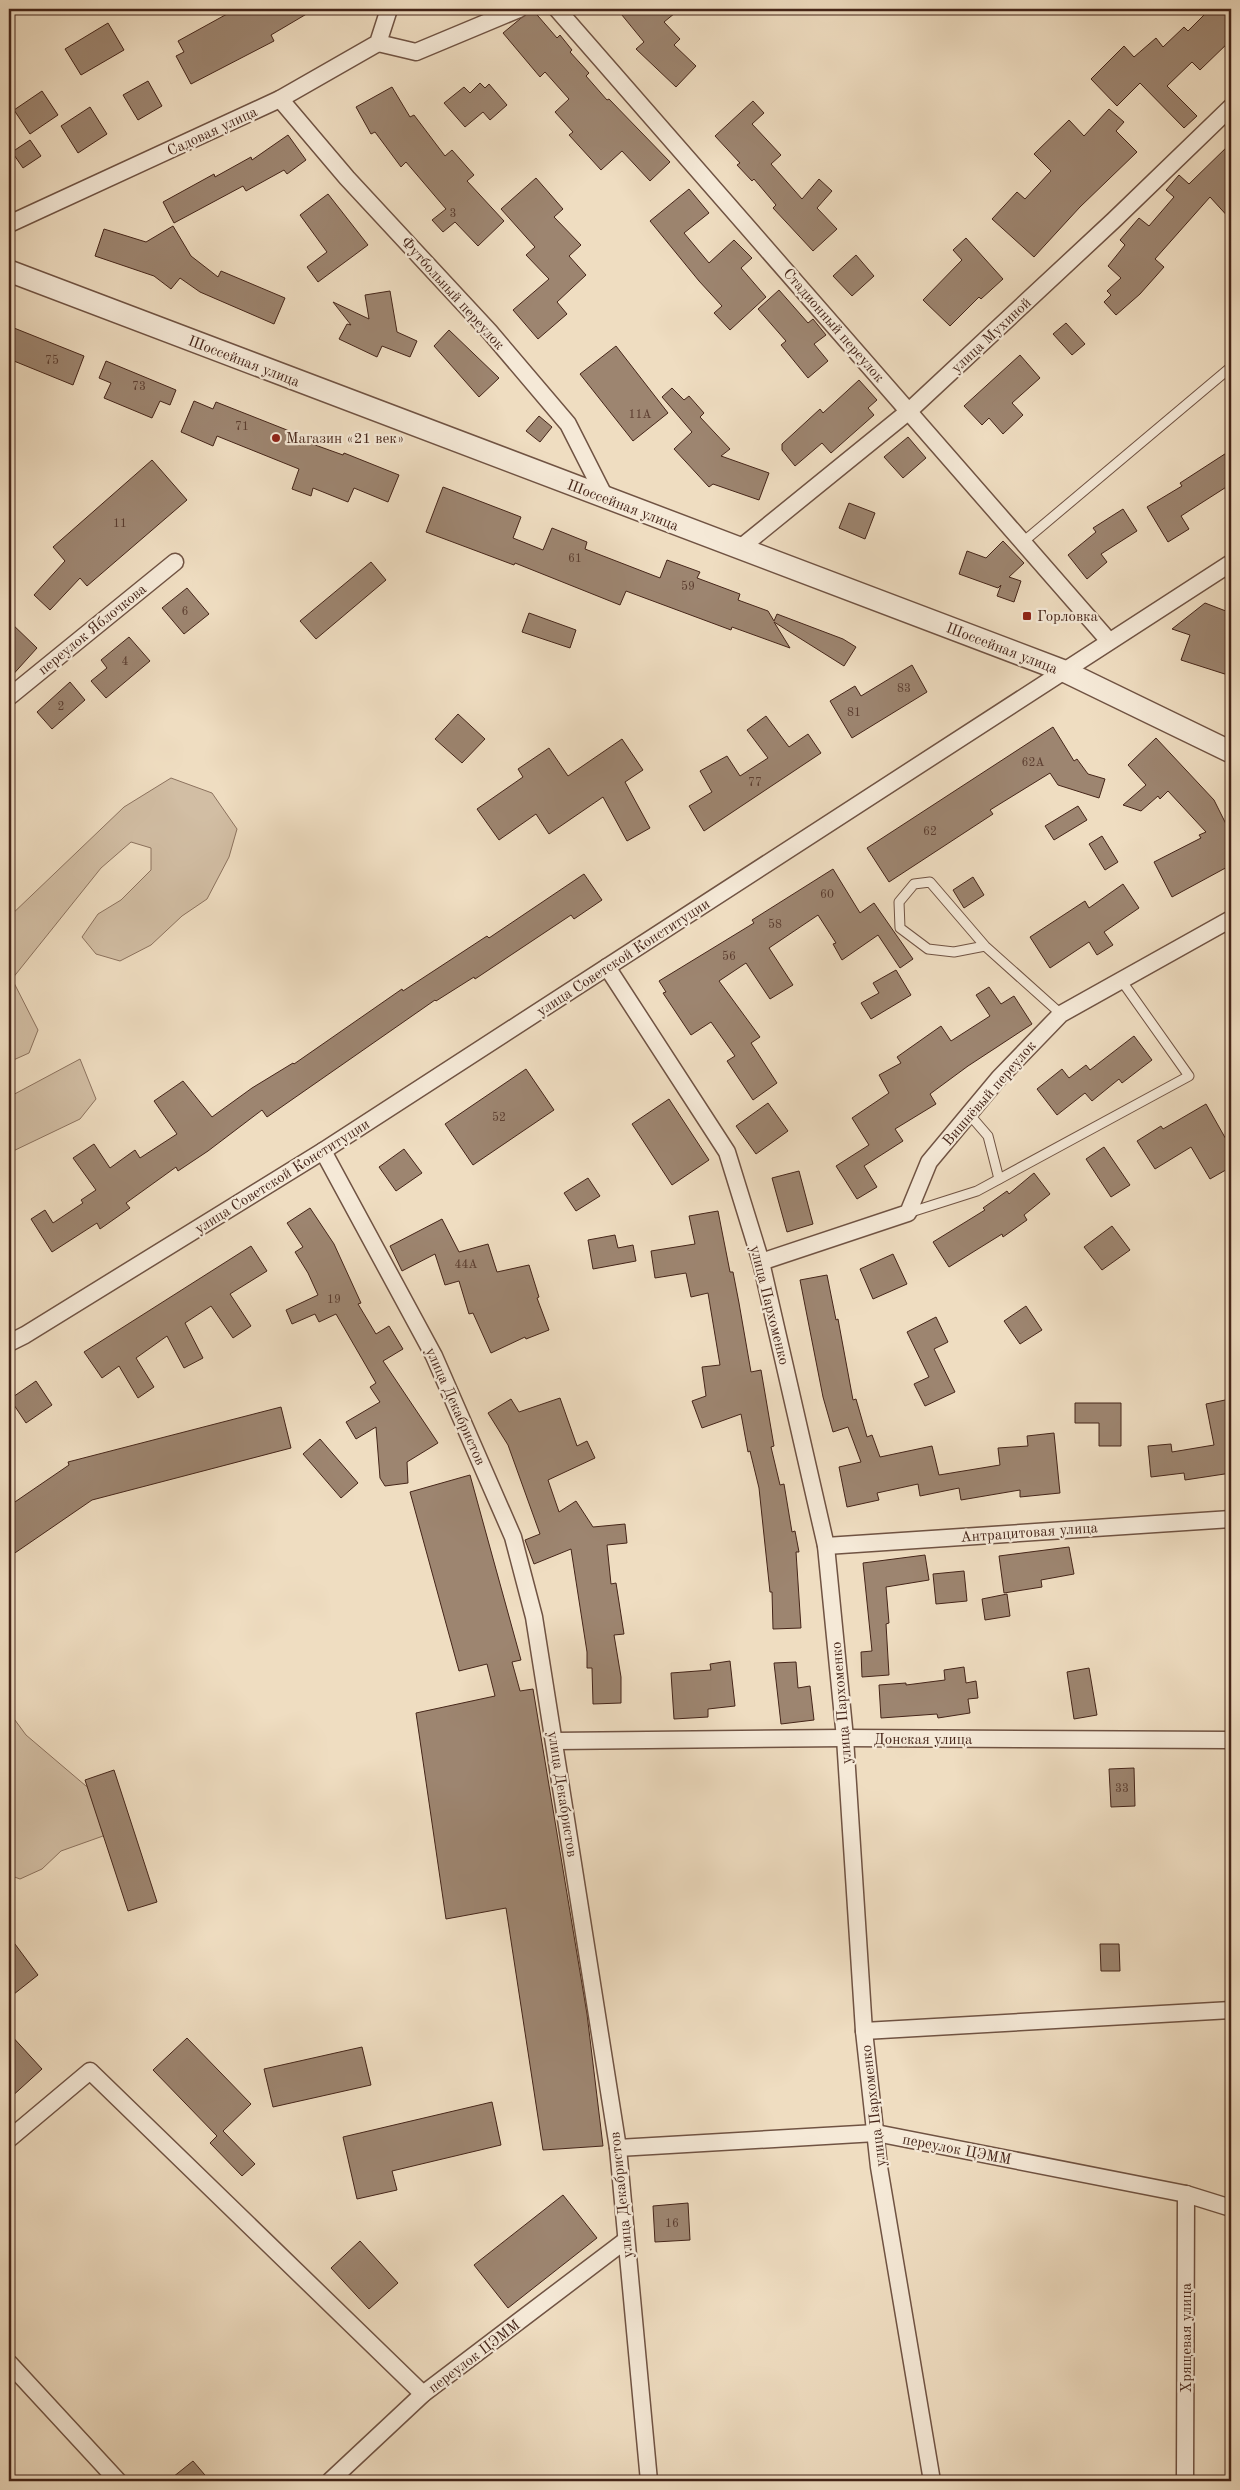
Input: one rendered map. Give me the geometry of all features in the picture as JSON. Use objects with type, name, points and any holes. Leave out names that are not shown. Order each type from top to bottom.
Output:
[{"type":"street","points":[[389,9],[378,43],[416,52],[519,9]]},
{"type":"street","name":"Стадионный переулок","points":[[557,9],[1110,642]]},
{"type":"street","name":"Садовая улица","points":[[9,224],[280,99],[378,43]]},
{"type":"street","name":"Футбольный переулок","points":[[280,99],[347,178],[489,331],[568,424],[606,499]]},
{"type":"street","name":"улица Мухиной","points":[[738,549],[909,410],[1114,220],[1231,107]]},
{"type":"street","name":"Шоссейная улица","points":[[9,271],[606,499],[1064,671],[1231,752]]},
{"type":"street","name":"переулок Яблочкова","points":[[9,697],[175,562]]},
{"type":"street","name":"улица Советской Конституции","points":[[9,1343],[26,1335],[323,1151],[1231,563]]},
{"type":"street","name":"Вишнёвый переулок","points":[[908,1213],[929,1162],[999,1078],[1062,1014],[1231,919]]},
{"type":"street","name":"улица Пархоменко","points":[[607,967],[727,1152],[761,1262],[826,1546],[845,1738],[864,2031],[879,2166],[932,2481]]},
{"type":"street","name":"улица Декабристов","points":[[323,1151],[434,1356],[513,1537],[534,1617],[618,2148],[649,2481]]},
{"type":"street","points":[[761,1262],[908,1213]]},
{"type":"street","name":"Антрацитовая улица","points":[[826,1546],[1231,1519]]},
{"type":"street","name":"Донская улица","points":[[555,1741],[845,1738],[1231,1740]]},
{"type":"street","points":[[864,2031],[1231,2010]]},
{"type":"street","points":[[9,2139],[90,2071],[423,2394]]},
{"type":"street","name":"переулок ЦЭММ","points":[[618,2148],[876,2133],[1186,2194],[1231,2208]]},
{"type":"street","name":"Хрящевая улица","points":[[1185,2481],[1186,2194]]},
{"type":"street","name":"переулок ЦЭММ","points":[[330,2481],[423,2394],[626,2240]]},
{"type":"street","points":[[9,2363],[118,2481]]},
{"type":"lane","points":[[1023,542],[1231,367]]},
{"type":"lane","points":[[985,946],[954,952],[928,950],[900,928],[899,902],[914,884],[930,882],[985,946],[1062,1014]]},
{"type":"lane","points":[[908,1213],[977,1191],[1189,1076],[1121,980]]},
{"type":"lane","points":[[969,1114],[988,1136],[1000,1179]]},
{"type":"shaded area","points":[[171,778],[212,793],[237,829],[229,857],[207,899],[182,916],[151,945],[120,961],[96,954],[82,937],[98,914],[121,900],[151,870],[151,848],[131,842],[101,868],[12,979],[38,1030],[29,1053],[9,1062],[9,917],[124,807]]},
{"type":"shaded area","points":[[80,1059],[96,1099],[80,1119],[9,1153],[9,1097]]},
{"type":"shaded area","points":[[9,1712],[26,1735],[86,1786],[109,1794],[117,1808],[103,1836],[61,1851],[42,1869],[20,1879],[9,1875]]},
{"type":"building","points":[[224,9],[315,9],[271,35],[274,41],[191,84],[176,56],[184,52],[178,41],[227,14]]},
{"type":"building","points":[[532,9],[557,38],[560,35],[572,50],[570,52],[589,73],[586,76],[607,100],[609,99],[670,162],[650,181],[622,151],[601,170],[569,135],[573,132],[555,112],[569,99],[545,72],[540,77],[503,33]]},
{"type":"building","points":[[617,9],[680,9],[664,22],[680,39],[674,45],[696,66],[676,87],[636,49],[644,42]]},
{"type":"building","points":[[1210,9],[1226,9],[1231,14],[1231,40],[1200,70],[1192,62],[1167,86],[1197,116],[1184,128],[1140,83],[1117,106],[1091,79],[1124,46],[1134,57],[1156,38],[1163,47],[1184,27],[1188,31]]},
{"type":"building","points":[[108,23],[124,50],[81,75],[65,49]]},
{"type":"building","points":[[148,81],[162,106],[138,120],[123,95]]},
{"type":"building","points":[[480,83],[485,88],[489,84],[507,105],[490,120],[483,112],[465,127],[444,103],[464,87],[470,93]]},
{"type":"building","points":[[392,87],[410,117],[414,115],[445,156],[452,150],[474,175],[467,181],[504,221],[478,246],[455,222],[443,232],[432,220],[446,209],[406,162],[401,167],[375,132],[371,134],[356,107]]},
{"type":"building","points":[[42,91],[58,115],[30,134],[14,110]]},
{"type":"building","points":[[753,101],[764,113],[752,124],[781,155],[771,164],[802,199],[819,179],[832,191],[817,208],[837,229],[813,251],[773,208],[776,205],[754,179],[752,181],[737,165],[740,163],[715,136]]},
{"type":"building","points":[[90,107],[107,134],[78,153],[61,126]]},
{"type":"building","points":[[1109,109],[1124,122],[1116,131],[1137,152],[1080,207],[1034,257],[992,219],[1017,192],[1025,199],[1051,171],[1034,154],[1069,120],[1084,136]]},
{"type":"building","points":[[288,135],[306,160],[287,174],[284,170],[246,191],[243,186],[174,223],[163,202],[214,174],[215,177],[251,157],[252,160]]},
{"type":"building","points":[[30,140],[41,156],[23,168],[12,152]]},
{"type":"building","points":[[1231,143],[1231,220],[1210,197],[1155,259],[1164,267],[1140,294],[1116,315],[1104,302],[1111,295],[1107,291],[1121,278],[1108,266],[1125,245],[1120,240],[1139,218],[1149,226],[1174,197],[1166,190],[1179,175],[1189,184]]},
{"type":"building","points":[[536,178],[563,209],[554,217],[581,245],[569,256],[586,275],[557,302],[567,314],[538,339],[513,310],[549,279],[526,255],[535,247],[501,209]]},
{"type":"building","points":[[689,189],[709,213],[684,233],[709,263],[734,240],[752,258],[741,268],[766,297],[730,330],[714,313],[722,306],[650,221]]},
{"type":"building","points":[[328,194],[368,245],[318,282],[307,267],[327,252],[300,215]]},
{"type":"building","points":[[173,226],[191,256],[218,277],[221,271],[285,298],[274,324],[200,292],[180,278],[171,289],[154,276],[95,256],[104,229],[146,242]]},
{"type":"building","points":[[966,238],[1003,279],[981,299],[979,297],[950,326],[923,300],[962,260],[953,250]]},
{"type":"building","points":[[856,255],[874,276],[852,296],[833,276]]},
{"type":"building","points":[[779,290],[808,323],[813,319],[826,335],[814,344],[828,361],[808,378],[781,345],[786,341],[758,309]]},
{"type":"building","points":[[390,291],[397,332],[417,341],[410,357],[382,346],[377,357],[339,339],[347,324],[351,325],[333,302],[369,319],[365,295]]},
{"type":"building","points":[[1066,323],[1085,344],[1072,355],[1053,334]]},
{"type":"building","points":[[9,326],[84,356],[73,385],[9,359]]},
{"type":"building","points":[[449,330],[499,378],[479,397],[434,346]]},
{"type":"building","points":[[616,346],[668,413],[633,441],[580,374]]},
{"type":"building","points":[[1020,355],[1040,378],[1012,403],[1023,415],[1003,434],[989,418],[982,425],[964,406]]},
{"type":"building","points":[[106,361],[176,390],[170,405],[160,401],[152,418],[104,398],[111,383],[99,378]]},
{"type":"building","points":[[859,380],[877,400],[868,408],[874,415],[831,453],[822,443],[795,466],[782,450],[782,444],[820,409],[823,413]]},
{"type":"building","points":[[672,388],[684,400],[689,396],[704,413],[700,417],[730,449],[721,456],[769,473],[759,500],[713,484],[709,487],[674,449],[692,432],[662,397]]},
{"type":"building","points":[[194,401],[213,409],[216,402],[292,432],[290,436],[343,455],[344,453],[399,475],[388,502],[354,488],[348,502],[313,488],[311,496],[292,489],[299,469],[217,436],[213,446],[181,432]]},
{"type":"building","points":[[539,416],[552,427],[540,442],[526,431]]},
{"type":"building","points":[[908,437],[926,458],[903,478],[884,457]]},
{"type":"building","points":[[1231,450],[1231,484],[1181,516],[1189,529],[1168,542],[1147,507],[1182,486],[1180,483]]},
{"type":"building","points":[[152,460],[187,500],[87,586],[80,578],[50,610],[34,595],[65,561],[53,547]]},
{"type":"building","points":[[443,487],[521,517],[513,538],[543,550],[552,528],[587,542],[585,549],[660,578],[667,560],[700,572],[697,578],[740,594],[738,600],[768,611],[774,621],[777,614],[843,639],[856,647],[844,666],[774,622],[790,648],[732,627],[731,630],[626,591],[620,605],[515,563],[514,565],[426,532]]},
{"type":"building","points":[[849,503],[875,513],[865,539],[839,528]]},
{"type":"building","points":[[1123,509],[1137,531],[1101,554],[1107,562],[1087,579],[1068,555],[1096,532],[1093,528]]},
{"type":"building","points":[[1003,541],[1024,563],[1009,577],[1021,581],[1014,602],[997,596],[1001,585],[998,588],[959,574],[967,551],[986,558]]},
{"type":"building","points":[[371,562],[386,580],[316,639],[300,621]]},
{"type":"building","points":[[187,588],[209,614],[184,634],[162,608]]},
{"type":"building","points":[[1205,603],[1231,613],[1231,676],[1181,660],[1190,635],[1172,629]]},
{"type":"building","points":[[529,613],[576,630],[570,648],[522,632]]},
{"type":"building","points":[[9,621],[37,648],[9,679]]},
{"type":"building","points":[[129,637],[150,661],[106,698],[91,681],[107,668],[101,660]]},
{"type":"building","points":[[912,665],[927,692],[852,738],[830,701],[855,686],[861,696]]},
{"type":"building","points":[[70,682],[85,700],[52,729],[37,712]]},
{"type":"building","points":[[458,714],[485,739],[462,763],[435,739]]},
{"type":"building","points":[[766,716],[789,747],[808,734],[821,753],[704,831],[689,806],[712,792],[700,771],[727,756],[740,776],[768,758],[747,730]]},
{"type":"building","points":[[1053,727],[1074,761],[1077,759],[1088,774],[1105,779],[1099,798],[1058,785],[1050,773],[990,810],[993,814],[889,882],[867,848]]},
{"type":"building","points":[[1156,738],[1214,800],[1231,834],[1231,865],[1172,897],[1154,862],[1201,838],[1199,835],[1206,832],[1168,791],[1160,799],[1158,796],[1141,811],[1123,805],[1146,785],[1128,765]]},
{"type":"building","points":[[622,739],[643,770],[625,782],[650,828],[627,841],[603,797],[549,834],[536,814],[499,840],[477,809],[523,777],[518,769],[549,748],[568,776]]},
{"type":"building","points":[[1078,806],[1087,820],[1054,840],[1045,826]]},
{"type":"building","points":[[1102,836],[1118,862],[1105,870],[1089,844]]},
{"type":"building","points":[[833,869],[860,913],[874,903],[913,959],[900,968],[878,935],[842,960],[833,944],[836,943],[818,915],[769,948],[793,985],[770,999],[746,963],[719,981],[760,1037],[751,1043],[777,1083],[753,1100],[727,1061],[735,1056],[711,1022],[691,1035],[663,993],[666,992],[659,981],[754,923],[752,920]]},
{"type":"building","points":[[584,874],[602,900],[574,919],[571,915],[475,979],[474,977],[435,1000],[267,1117],[262,1110],[208,1151],[178,1171],[176,1167],[126,1203],[130,1208],[100,1229],[97,1223],[52,1252],[31,1219],[45,1210],[53,1223],[83,1203],[81,1200],[96,1190],[73,1158],[94,1144],[110,1168],[135,1150],[140,1158],[177,1134],[154,1101],[183,1081],[212,1117],[252,1088],[294,1064],[402,989],[403,991],[487,936],[489,938]]},
{"type":"building","points":[[973,877],[984,895],[964,908],[953,890]]},
{"type":"building","points":[[1123,884],[1139,908],[1104,932],[1113,945],[1097,955],[1089,942],[1050,968],[1030,937],[1085,901],[1089,908]]},
{"type":"building","points":[[896,970],[911,995],[871,1019],[861,1003],[879,993],[873,983]]},
{"type":"building","points":[[989,987],[1001,1004],[1014,996],[1032,1024],[968,1066],[930,1094],[936,1104],[895,1129],[903,1141],[864,1166],[877,1187],[857,1199],[836,1166],[869,1145],[852,1118],[889,1093],[879,1075],[901,1063],[897,1057],[941,1026],[951,1041],[990,1016],[976,995]]},
{"type":"building","points":[[1134,1036],[1152,1060],[1122,1083],[1119,1079],[1092,1101],[1085,1093],[1057,1115],[1037,1089],[1062,1069],[1069,1078],[1086,1065],[1090,1070]]},
{"type":"building","points":[[526,1069],[554,1110],[473,1165],[445,1124]]},
{"type":"building","points":[[669,1099],[709,1160],[672,1185],[632,1124]]},
{"type":"building","points":[[768,1103],[788,1131],[756,1154],[736,1126]]},
{"type":"building","points":[[1206,1104],[1231,1148],[1231,1167],[1210,1179],[1191,1147],[1155,1169],[1137,1141],[1161,1126],[1163,1129]]},
{"type":"building","points":[[1104,1147],[1130,1185],[1111,1197],[1086,1159]]},
{"type":"building","points":[[404,1149],[422,1173],[396,1191],[379,1167]]},
{"type":"building","points":[[799,1171],[813,1224],[787,1232],[772,1178]]},
{"type":"building","points":[[1034,1173],[1050,1194],[1024,1215],[1027,1220],[1003,1237],[1002,1234],[949,1267],[933,1242],[985,1210],[983,1208],[1007,1191],[1009,1194]]},
{"type":"building","points":[[588,1178],[600,1196],[576,1211],[564,1193]]},
{"type":"building","points":[[310,1208],[334,1244],[361,1303],[358,1304],[376,1334],[389,1326],[403,1349],[383,1361],[438,1443],[407,1462],[408,1483],[385,1486],[380,1478],[376,1427],[356,1439],[346,1422],[380,1402],[370,1387],[376,1383],[336,1314],[319,1322],[315,1314],[292,1324],[286,1310],[318,1295],[308,1273],[295,1252],[303,1247],[287,1223]]},
{"type":"building","points":[[718,1211],[730,1272],[733,1272],[751,1372],[761,1370],[774,1446],[771,1447],[780,1485],[784,1484],[792,1532],[795,1531],[799,1552],[796,1552],[801,1628],[773,1629],[772,1592],[770,1592],[759,1488],[750,1451],[748,1452],[741,1414],[702,1428],[692,1401],[706,1396],[702,1367],[720,1365],[708,1293],[691,1297],[686,1273],[655,1278],[651,1251],[695,1244],[689,1216]]},
{"type":"building","points":[[442,1219],[459,1252],[488,1244],[497,1272],[529,1265],[539,1297],[537,1298],[549,1330],[526,1339],[525,1337],[491,1353],[473,1313],[469,1314],[459,1281],[445,1285],[435,1254],[402,1271],[390,1246]]},
{"type":"building","points":[[1112,1226],[1130,1250],[1102,1270],[1084,1247]]},
{"type":"building","points":[[615,1235],[618,1248],[633,1245],[636,1261],[593,1269],[588,1240]]},
{"type":"building","points":[[251,1246],[267,1271],[230,1294],[251,1326],[233,1338],[211,1306],[185,1323],[203,1358],[184,1368],[167,1336],[136,1358],[154,1387],[138,1398],[119,1366],[102,1378],[84,1352]]},
{"type":"building","points":[[893,1254],[907,1284],[873,1299],[860,1269]]},
{"type":"building","points":[[827,1275],[836,1320],[838,1319],[853,1400],[856,1399],[867,1437],[872,1435],[880,1457],[932,1446],[939,1475],[1000,1465],[998,1448],[1028,1446],[1027,1436],[1054,1433],[1060,1493],[1020,1497],[1020,1490],[961,1500],[959,1488],[920,1496],[918,1484],[877,1493],[879,1500],[847,1507],[839,1467],[861,1462],[848,1427],[833,1432],[823,1397],[800,1280]]},
{"type":"building","points":[[1026,1306],[1042,1330],[1020,1344],[1004,1321]]},
{"type":"building","points":[[936,1317],[948,1342],[934,1349],[955,1392],[925,1406],[914,1384],[929,1377],[907,1332]]},
{"type":"building","points":[[36,1381],[52,1405],[26,1423],[10,1399]]},
{"type":"building","points":[[560,1398],[577,1446],[587,1441],[595,1458],[548,1480],[559,1512],[576,1501],[593,1527],[625,1524],[627,1543],[607,1545],[611,1584],[616,1583],[624,1634],[614,1635],[621,1677],[621,1703],[593,1704],[592,1668],[587,1668],[587,1652],[571,1549],[534,1564],[525,1540],[540,1534],[508,1445],[488,1413],[511,1399],[519,1412]]},
{"type":"building","points":[[1230,1399],[1231,1473],[1185,1480],[1184,1473],[1151,1477],[1148,1446],[1171,1444],[1172,1452],[1214,1445],[1206,1404]]},
{"type":"building","points":[[1075,1403],[1121,1403],[1121,1446],[1099,1446],[1099,1423],[1075,1423]]},
{"type":"building","points":[[281,1407],[291,1448],[92,1500],[9,1557],[9,1506],[69,1465],[68,1462]]},
{"type":"building","points":[[320,1439],[358,1483],[341,1498],[303,1454]]},
{"type":"building","points":[[470,1475],[521,1660],[512,1662],[520,1691],[533,1689],[587,2014],[603,2146],[543,2150],[506,1908],[446,1919],[416,1713],[495,1696],[487,1664],[459,1671],[410,1492]]},
{"type":"building","points":[[1069,1547],[1074,1574],[1041,1580],[1042,1587],[1004,1593],[999,1556]]},
{"type":"building","points":[[925,1555],[929,1580],[886,1587],[889,1623],[886,1624],[889,1675],[862,1677],[861,1652],[872,1651],[863,1563]]},
{"type":"building","points":[[964,1571],[967,1601],[936,1604],[933,1574]]},
{"type":"building","points":[[1007,1594],[1010,1616],[985,1620],[982,1599]]},
{"type":"building","points":[[730,1661],[735,1706],[708,1709],[708,1717],[674,1719],[671,1673],[711,1670],[710,1664]]},
{"type":"building","points":[[796,1662],[798,1688],[810,1686],[814,1720],[781,1724],[774,1663]]},
{"type":"building","points":[[964,1667],[966,1683],[976,1681],[978,1698],[968,1699],[970,1713],[938,1718],[937,1714],[881,1718],[879,1685],[906,1683],[906,1685],[945,1680],[944,1670]]},
{"type":"building","points":[[1089,1668],[1097,1715],[1074,1719],[1067,1672]]},
{"type":"building","points":[[1134,1768],[1135,1806],[1111,1807],[1109,1769]]},
{"type":"building","points":[[114,1770],[157,1902],[128,1911],[85,1780]]},
{"type":"building","points":[[9,1936],[38,1975],[9,1998]]},
{"type":"building","points":[[1100,1944],[1119,1944],[1120,1971],[1101,1971]]},
{"type":"building","points":[[9,2033],[42,2069],[9,2099]]},
{"type":"building","points":[[187,2038],[251,2104],[223,2131],[255,2164],[242,2176],[210,2143],[217,2136],[153,2070]]},
{"type":"building","points":[[362,2047],[371,2085],[273,2107],[264,2069]]},
{"type":"building","points":[[492,2102],[501,2145],[392,2171],[397,2190],[357,2199],[343,2137]]},
{"type":"building","points":[[563,2195],[597,2238],[508,2308],[474,2265]]},
{"type":"building","points":[[688,2203],[690,2240],[655,2242],[653,2206]]},
{"type":"building","points":[[360,2241],[398,2283],[369,2309],[331,2268]]},
{"type":"building","points":[[193,2461],[210,2481],[168,2481]]},
{"type":"place","name":"Магазин «21 век»","points":[[276,438]]},
{"type":"place","name":"Горловка","points":[[1027,616]]}]
